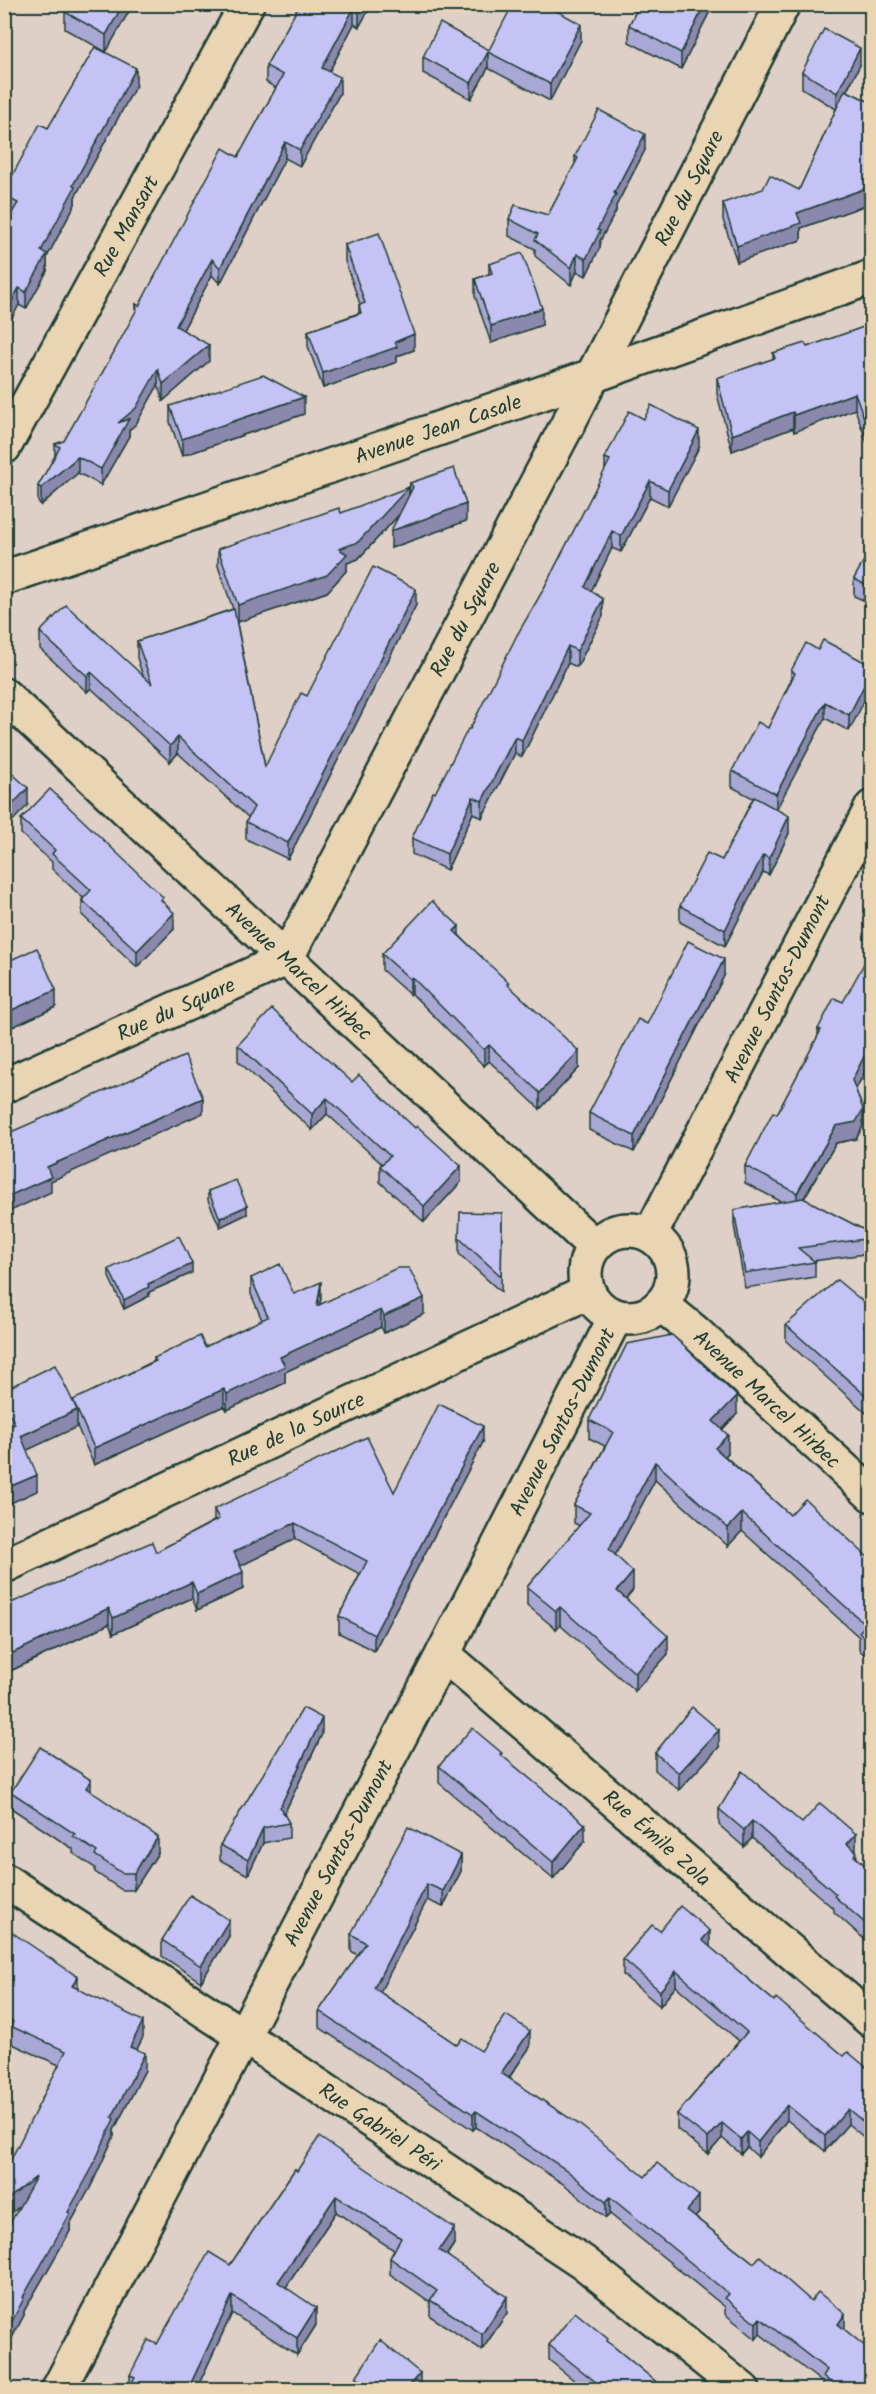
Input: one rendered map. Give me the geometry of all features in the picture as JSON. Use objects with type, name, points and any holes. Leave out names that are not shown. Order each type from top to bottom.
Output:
[{"type":"street","name":"Rue Mansart","points":[[4,447],[247,4]]},
{"type":"street","name":"Rue du Square","points":[[4,1086],[286,959],[592,376],[783,4]]},
{"type":"street","name":"Avenue Jean Casale","points":[[4,578],[872,277]]},
{"type":"street","name":"Avenue Marcel Hirbec","points":[[4,695],[594,1246]]},
{"type":"street","name":"Avenue Santos-Dumont","points":[[650,1235],[872,807]]},
{"type":"street","points":[[626,1230],[639,1230],[650,1235],[665,1249],[673,1267],[673,1281],[669,1293],[661,1304],[640,1317],[616,1316],[595,1302],[588,1292],[585,1268],[594,1246],[603,1238],[626,1230]]},
{"type":"street","name":"Rue de la Source","points":[[4,1566],[588,1292]]},
{"type":"street","name":"Avenue Marcel Hirbec","points":[[661,1304],[695,1332],[872,1495]]},
{"type":"street","name":"Avenue Santos-Dumont","points":[[58,2390],[443,1654],[616,1316]]},
{"type":"street","name":"Rue Émile Zola","points":[[443,1654],[872,2021]]},
{"type":"street","name":"Rue Gabriel Péri","points":[[4,1880],[583,2262],[743,2390]]},
{"type":"building","points":[[69,4],[123,4],[106,35],[65,12]]},
{"type":"building","points":[[300,4],[363,4],[359,11],[354,8],[322,68],[340,77],[300,150],[285,142],[220,268],[212,259],[176,326],[209,345],[163,384],[158,369],[136,408],[118,423],[129,419],[101,469],[78,457],[41,488],[38,486],[60,447],[55,444],[64,441],[137,309],[136,304],[139,306],[223,148],[238,157],[283,75],[266,66]]},
{"type":"building","points":[[513,4],[544,4],[581,24],[550,84],[488,52],[471,83],[423,57],[440,23],[489,50]]},
{"type":"building","points":[[640,4],[705,4],[681,53],[629,25]]},
{"type":"building","points":[[824,29],[860,48],[837,93],[802,72]]},
{"type":"building","points":[[95,47],[136,68],[73,185],[75,187],[41,251],[47,254],[26,292],[19,288],[4,315],[4,226],[18,203],[4,196],[4,191],[40,124],[48,128]]},
{"type":"building","points":[[845,90],[872,103],[872,186],[797,213],[801,223],[737,246],[723,203],[763,189],[770,175],[799,190]]},
{"type":"building","points":[[599,110],[645,134],[614,193],[616,194],[597,230],[600,231],[586,259],[577,254],[571,268],[535,240],[538,234],[509,219],[515,205],[548,215],[578,158],[575,156]]},
{"type":"building","points":[[379,233],[414,334],[395,342],[397,347],[323,373],[308,331],[361,313],[359,305],[365,303],[345,245]]},
{"type":"building","points":[[522,253],[542,308],[491,326],[475,279],[492,273],[489,264]]},
{"type":"building","points":[[872,324],[871,437],[855,393],[794,415],[793,412],[732,435],[717,378],[775,358],[773,353],[805,343],[807,347]]},
{"type":"building","points":[[263,375],[304,397],[182,439],[170,406]]},
{"type":"building","points":[[651,405],[699,430],[668,490],[650,481],[621,536],[612,531],[585,587],[603,599],[577,651],[568,646],[522,740],[515,737],[482,801],[473,797],[447,854],[412,838],[433,792],[435,793],[470,729],[610,460],[605,458],[629,411],[644,419]]},
{"type":"building","points":[[454,468],[466,504],[391,531],[413,487],[410,483]]},
{"type":"building","points":[[409,487],[358,542],[339,549],[347,554],[327,575],[238,605],[218,549],[339,508],[341,513]]},
{"type":"building","points":[[872,546],[872,588],[854,579]]},
{"type":"building","points":[[373,567],[416,589],[288,843],[246,822],[254,807],[178,737],[170,746],[91,672],[87,676],[40,632],[66,605],[152,684],[137,641],[234,609],[265,767],[301,693],[307,696]]},
{"type":"building","points":[[823,640],[872,666],[872,670],[849,715],[825,702],[776,794],[732,771],[758,722],[768,728],[795,673],[791,671],[806,643],[818,650]]},
{"type":"building","points":[[4,766],[28,788],[4,813]]},
{"type":"building","points":[[50,789],[163,897],[161,900],[174,913],[137,951],[82,900],[91,890],[52,854],[55,850],[21,819]]},
{"type":"building","points":[[754,797],[789,816],[769,858],[763,855],[725,930],[680,906],[707,853],[722,860]]},
{"type":"building","points":[[432,901],[459,926],[454,931],[579,1051],[540,1093],[489,1045],[484,1050],[412,977],[410,979],[382,954]]},
{"type":"building","points":[[688,941],[724,959],[634,1136],[589,1113],[638,1019],[647,1024]]},
{"type":"building","points":[[37,948],[56,990],[12,1010],[4,994],[4,963]]},
{"type":"building","points":[[872,949],[872,1041],[852,1080],[863,1109],[856,1122],[836,1126],[797,1193],[745,1166],[773,1112],[777,1114],[821,1030],[818,1029],[834,998],[843,1002]]},
{"type":"building","points":[[272,1009],[352,1082],[359,1075],[415,1128],[417,1126],[461,1166],[424,1206],[380,1166],[390,1156],[327,1098],[312,1114],[238,1045]]},
{"type":"building","points":[[185,1056],[203,1098],[47,1167],[51,1177],[4,1198],[4,1135]]},
{"type":"building","points":[[236,1180],[247,1206],[220,1218],[208,1191]]},
{"type":"building","points":[[803,1198],[872,1234],[872,1238],[798,1248],[815,1262],[745,1273],[734,1210]]},
{"type":"building","points":[[460,1212],[502,1213],[501,1276],[459,1238]]},
{"type":"building","points":[[179,1236],[192,1264],[148,1284],[149,1287],[124,1300],[109,1269]]},
{"type":"building","points":[[280,1264],[294,1294],[321,1282],[317,1306],[397,1268],[409,1268],[424,1298],[384,1316],[381,1310],[280,1357],[285,1366],[227,1394],[224,1389],[94,1448],[73,1400],[156,1361],[154,1358],[200,1336],[205,1347],[268,1317],[251,1278]]},
{"type":"building","points":[[837,1280],[872,1309],[872,1319],[864,1327],[872,1334],[872,1401],[786,1325]]},
{"type":"building","points":[[672,1335],[737,1396],[713,1421],[728,1435],[715,1448],[790,1515],[805,1499],[872,1561],[872,1643],[859,1632],[866,1625],[742,1513],[728,1528],[655,1462],[609,1549],[633,1572],[617,1591],[668,1636],[635,1673],[560,1607],[556,1611],[527,1587],[590,1513],[574,1505],[613,1432],[589,1420],[627,1344]]},
{"type":"building","points":[[55,1365],[77,1410],[21,1436],[37,1475],[4,1489],[4,1429],[15,1424],[4,1404],[4,1390]]},
{"type":"building","points":[[439,1404],[483,1426],[374,1635],[339,1616],[367,1561],[295,1523],[234,1552],[243,1572],[197,1594],[192,1582],[113,1618],[109,1608],[4,1657],[4,1606],[152,1542],[156,1552],[219,1519],[214,1509],[367,1437],[394,1492]]},
{"type":"building","points":[[692,1707],[719,1730],[679,1773],[655,1753]]},
{"type":"building","points":[[303,1708],[322,1718],[280,1807],[289,1823],[263,1828],[248,1860],[220,1845]]},
{"type":"building","points":[[472,1728],[585,1824],[553,1862],[439,1766]]},
{"type":"building","points":[[40,1747],[91,1780],[86,1788],[158,1837],[134,1873],[122,1873],[95,1855],[97,1852],[73,1836],[75,1834],[11,1792]]},
{"type":"building","points":[[742,1771],[802,1823],[820,1803],[856,1834],[847,1844],[857,1852],[854,1856],[872,1871],[872,1929],[834,1896],[836,1894],[752,1821],[744,1830],[719,1809]]},
{"type":"building","points":[[408,1827],[461,1855],[443,1891],[427,1884],[374,1988],[457,2045],[462,2038],[481,2051],[506,2015],[530,2031],[501,2073],[580,2125],[645,2177],[657,2163],[699,2196],[687,2211],[754,2263],[760,2256],[811,2301],[818,2292],[845,2314],[838,2324],[872,2352],[872,2390],[840,2390],[823,2376],[827,2370],[760,2318],[756,2323],[725,2298],[729,2294],[610,2197],[606,2202],[565,2169],[476,2111],[473,2114],[319,2011],[366,1943],[351,1934]]},
{"type":"building","points":[[190,1895],[229,1920],[201,1966],[162,1940]]},
{"type":"building","points":[[680,1906],[710,1931],[702,1940],[774,2001],[776,1998],[844,2056],[848,2052],[872,2072],[872,2129],[848,2109],[825,2136],[787,2105],[758,2142],[747,2132],[741,2139],[722,2123],[708,2138],[677,2114],[747,2032],[676,1971],[660,1991],[623,1959],[652,1925],[660,1931]]},
{"type":"building","points":[[4,1927],[78,1977],[72,1986],[143,2021],[130,2047],[145,2053],[112,2117],[114,2119],[91,2170],[68,2212],[70,2214],[23,2297],[4,2337],[4,2234],[36,2177],[4,2202],[4,2173],[66,2051],[10,2026],[13,2022],[4,2016]]},
{"type":"building","points":[[319,2137],[454,2228],[439,2250],[507,2297],[482,2334],[430,2300],[437,2291],[390,2258],[401,2238],[336,2196],[278,2282],[316,2308],[297,2338],[232,2296],[186,2390],[128,2390],[135,2377],[130,2375],[148,2340],[157,2344],[209,2252],[230,2265]]},
{"type":"building","points":[[575,2312],[666,2390],[606,2390],[549,2345]]},
{"type":"building","points":[[380,2340],[420,2373],[405,2390],[375,2390],[356,2377]]}]
